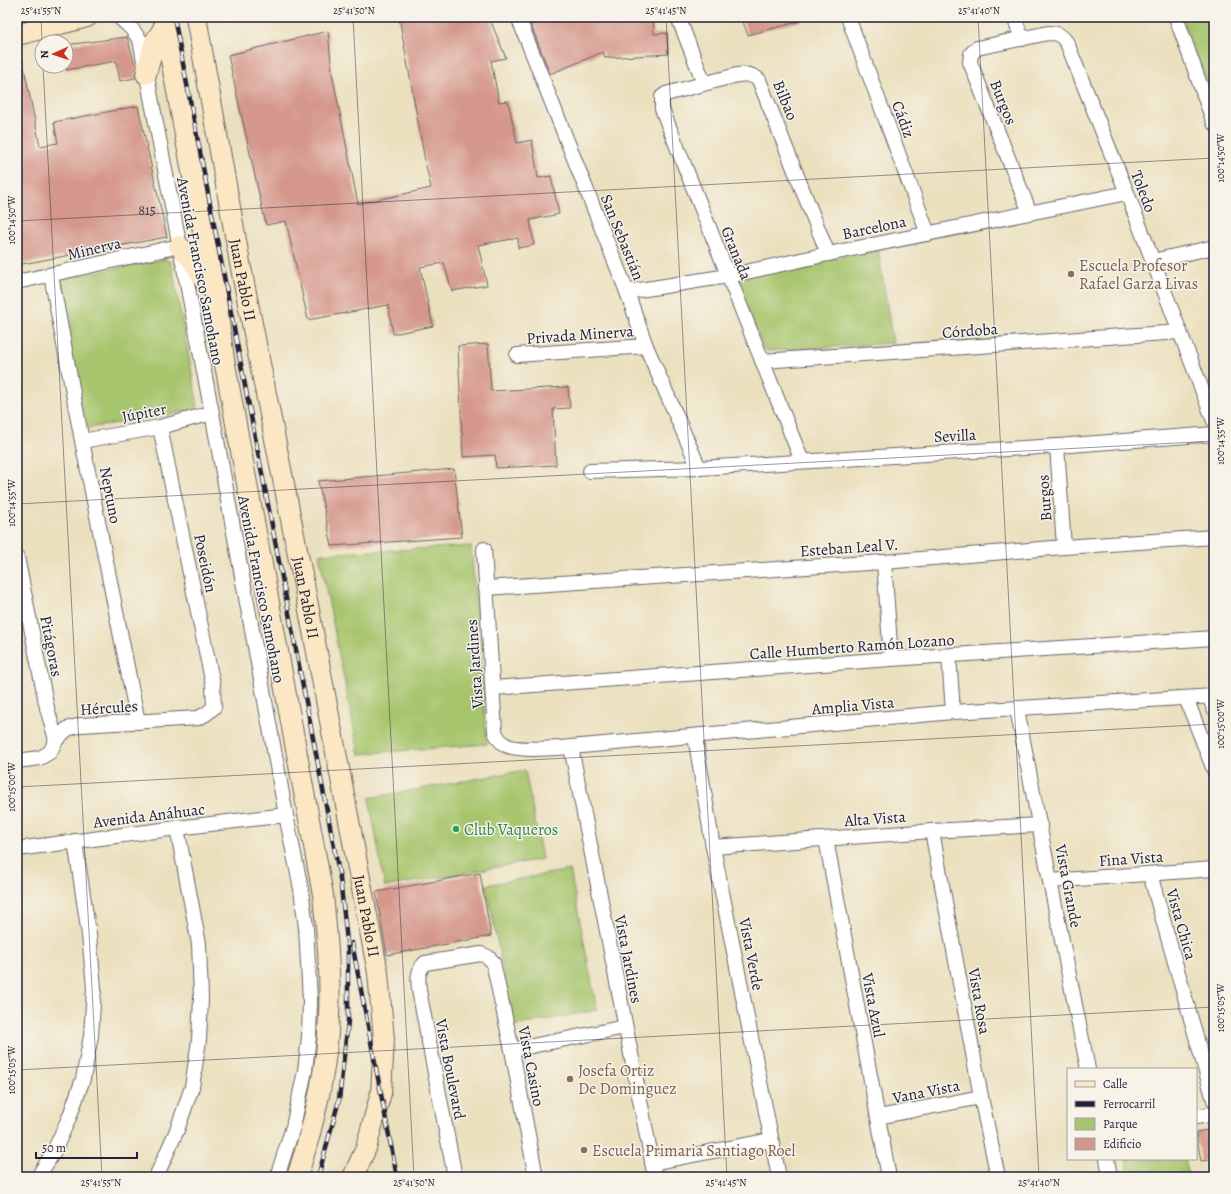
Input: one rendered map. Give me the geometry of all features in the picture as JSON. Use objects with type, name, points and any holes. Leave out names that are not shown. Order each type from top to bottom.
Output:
[{"type":"main road","points":[[17,35],[35,24],[87,17]]},
{"type":"main road","name":"Juan Pablo II","points":[[196,17],[240,264],[304,585],[378,973],[384,1039],[381,1093],[366,1148],[353,1177]]},
{"type":"main road","points":[[146,74],[155,41],[164,21]]},
{"type":"main road","name":"Juan Pablo II","points":[[164,21],[216,300],[224,359],[323,895],[329,955],[329,1017],[323,1079],[310,1135],[297,1177]]},
{"type":"main road","points":[[179,246],[191,258],[216,300]]},
{"type":"street","name":"Avenida Francisco Samohano","points":[[119,17],[140,40],[212,413],[301,889],[306,928],[310,1000],[309,1037],[305,1071],[293,1127],[277,1177]]},
{"type":"street","name":"San Sebastián","points":[[518,17],[646,346],[699,468]]},
{"type":"street","points":[[678,17],[704,83]]},
{"type":"street","name":"Cádiz","points":[[848,17],[928,234]]},
{"type":"street","points":[[1014,17],[1022,39]]},
{"type":"street","points":[[1176,17],[1214,123]]},
{"type":"street","name":"Toledo","points":[[1022,39],[1056,33],[1062,36],[1067,43],[1127,193],[1214,421]]},
{"type":"street","name":"Burgos","points":[[1022,39],[977,48],[971,54],[970,62],[1030,213]]},
{"type":"street","name":"Bilbao","points":[[704,83],[746,74],[754,76],[759,80],[828,254]]},
{"type":"street","name":"Granada","points":[[704,83],[666,94],[662,97],[662,109],[802,461]]},
{"type":"street","name":"Barcelona","points":[[626,292],[728,276],[1127,193]]},
{"type":"street","name":"Minerva","points":[[17,282],[179,246]]},
{"type":"street","points":[[1153,261],[1214,247]]},
{"type":"street","name":"Neptuno","points":[[51,275],[138,722]]},
{"type":"street","name":"Córdoba","points":[[762,361],[1180,332]]},
{"type":"street","name":"Privada Minerva","points":[[517,355],[646,346]]},
{"type":"street","name":"Júpiter","points":[[82,440],[160,427],[212,413]]},
{"type":"street","name":"Poseidón","points":[[160,427],[213,685],[214,707]]},
{"type":"street","name":"Sevilla","points":[[590,471],[699,468],[1057,446],[1214,434]]},
{"type":"street","name":"Burgos","points":[[1057,446],[1064,547]]},
{"type":"street","name":"Esteban Leal V.","points":[[486,588],[884,562],[1064,547],[1214,537]]},
{"type":"street","name":"Vista Jardines","points":[[484,549],[493,688],[494,732],[498,738]]},
{"type":"street","name":"Pitágoras","points":[[17,557],[47,708],[56,740]]},
{"type":"street","points":[[884,562],[892,660]]},
{"type":"street","name":"Calle Humberto Ramón Lozano","points":[[493,688],[1214,638]]},
{"type":"street","points":[[949,656],[953,712]]},
{"type":"street","points":[[1186,698],[1214,770]]},
{"type":"street","name":"Amplia Vista","points":[[498,738],[505,745],[515,748],[571,747],[953,712],[1186,698],[1212,700]]},
{"type":"street","name":"Hércules","points":[[17,761],[40,758],[50,752],[56,740],[67,729],[81,725],[198,718],[206,714],[214,707]]},
{"type":"street","name":"Vista Grande","points":[[1017,709],[1088,1068]]},
{"type":"street","name":"Vista Verde","points":[[695,736],[713,847],[779,1177]]},
{"type":"street","name":"Vista Jardines","points":[[571,747],[655,1177]]},
{"type":"street","name":"Avenida Anáhuac","points":[[17,849],[286,815]]},
{"type":"street","name":"Alta Vista","points":[[713,847],[932,831],[1040,825]]},
{"type":"street","points":[[156,1177],[177,1130],[192,1087],[199,1040],[201,998],[199,944],[177,828]]},
{"type":"street","name":"Vista Rosa","points":[[932,831],[981,1097],[998,1177]]},
{"type":"street","name":"Vista Azul","points":[[826,839],[888,1177]]},
{"type":"street","points":[[38,1177],[54,1151],[69,1118],[83,1079],[91,1036],[94,988],[89,935],[76,841]]},
{"type":"street","name":"Fina Vista","points":[[1050,881],[1214,869]]},
{"type":"street","name":"Vista Chica","points":[[1150,874],[1214,1100]]},
{"type":"street","name":"Vista Casino","points":[[420,968],[425,963],[480,954],[488,957],[493,962],[512,1050],[536,1177]]},
{"type":"street","name":"Vista Boulevard","points":[[420,968],[418,976],[419,990],[455,1177]]},
{"type":"street","points":[[512,1050],[625,1027]]},
{"type":"street","name":"Vana Vista","points":[[878,1117],[981,1097]]},
{"type":"street","points":[[1197,1117],[1214,1114]]},
{"type":"street","points":[[652,1163],[771,1140]]},
{"type":"street","points":[[1106,1160],[1110,1177]]},
{"type":"green space","points":[[1182,17],[1214,17],[1214,107]]},
{"type":"green space","points":[[878,250],[893,343],[768,351],[763,348],[737,282],[740,276]]},
{"type":"green space","points":[[165,259],[171,262],[198,406],[195,410],[88,428],[83,425],[57,280]]},
{"type":"green space","points":[[471,546],[487,744],[359,754],[319,554]]},
{"type":"green space","name":"Club Vaqueros","points":[[525,770],[542,859],[385,887],[369,798]]},
{"type":"green space","points":[[570,870],[597,1010],[514,1026],[486,885]]},
{"type":"green space","points":[[1126,1160],[1185,1160],[1189,1177],[1130,1177]]},
{"type":"building","points":[[399,17],[489,17],[506,58],[491,61],[499,102],[508,101],[517,143],[532,140],[538,178],[551,176],[559,214],[530,220],[534,245],[518,248],[518,238],[478,245],[487,285],[452,291],[444,263],[420,267],[433,326],[393,334],[388,305],[308,320],[286,221],[266,225],[228,55],[328,31],[332,73],[358,204],[431,188]]},
{"type":"building","points":[[528,17],[653,17],[654,34],[667,33],[668,54],[605,58],[603,52],[550,74]]},
{"type":"building","points":[[741,17],[801,17],[801,21],[748,35]]},
{"type":"building","points":[[127,37],[136,68],[135,78],[120,81],[116,61],[74,69],[74,44]]},
{"type":"building","points":[[17,58],[22,58],[40,146],[58,143],[54,122],[138,106],[167,237],[17,265]]},
{"type":"building","points":[[488,344],[491,391],[568,387],[570,408],[553,409],[556,465],[496,468],[495,455],[463,457],[458,346]]},
{"type":"building","points":[[454,469],[462,537],[332,546],[318,481]]},
{"type":"building","name":"Club Vaqueros","points":[[480,873],[491,936],[387,955],[376,892]]},
{"type":"building","points":[[1214,1129],[1214,1159],[1201,1161],[1197,1132]]},
{"type":"railway","points":[[174,17],[340,878],[348,950],[348,1021],[339,1100],[318,1177]]},
{"type":"railway","points":[[352,943],[397,1177]]},
{"type":"place","name":"Escuela Profesor Rafael Garza Livas","points":[[1071,274]]},
{"type":"place","name":"Club Vaqueros","points":[[456,829]]},
{"type":"place","name":"Josefa Ortiz De Dominguez","points":[[570,1079]]},
{"type":"place","name":"Escuela Primaria Santiago Roel","points":[[584,1150]]}]
